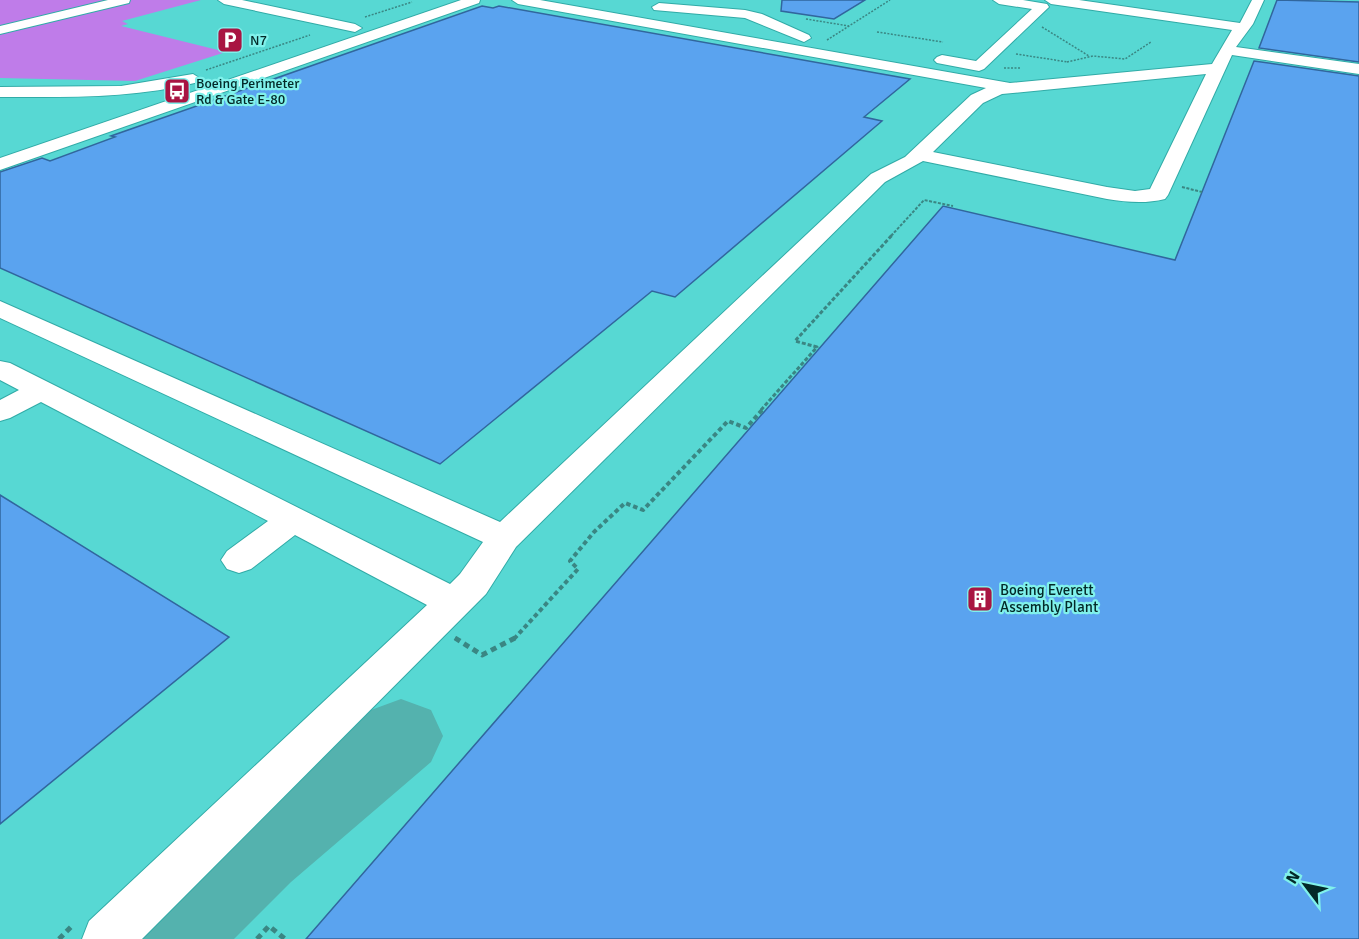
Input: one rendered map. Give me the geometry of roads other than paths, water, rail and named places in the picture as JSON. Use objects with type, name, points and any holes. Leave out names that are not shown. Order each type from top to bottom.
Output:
[{"type":"street","points":[[0,30],[124,0]]},
{"type":"street","points":[[224,0],[356,24]]},
{"type":"street","points":[[0,92],[111,92],[171,84],[219,72],[356,24],[436,0]]},
{"type":"street","points":[[0,164],[474,0]]},
{"type":"street","points":[[518,0],[1010,88]]},
{"type":"street","points":[[648,5],[742,14],[768,22],[795,36],[978,66],[1042,7],[999,0]]},
{"type":"street","points":[[1051,0],[1149,8]]},
{"type":"street","points":[[1137,0],[1217,10]]},
{"type":"street","points":[[921,154],[1107,194],[1135,197],[1158,195],[1222,59],[1241,27],[1246,24],[1258,0]]},
{"type":"street","points":[[1089,21],[1105,4]]},
{"type":"street","points":[[1105,4],[1241,27]]},
{"type":"street","points":[[107,939],[473,584],[504,538],[878,178],[921,154],[976,99],[991,91],[1222,59],[1359,69]]},
{"type":"street","points":[[0,309],[504,538]]},
{"type":"street","points":[[0,412],[15,382],[292,520],[442,613]]},
{"type":"street","points":[[239,560],[292,520]]},
{"type":"place","name":"N7","points":[[230,40]]},
{"type":"place","name":"Boeing Perimeter Rd & Gate E-80","points":[[177,91]]},
{"type":"place","name":"Boeing Everett Assembly Plant","points":[[980,599]]}]
